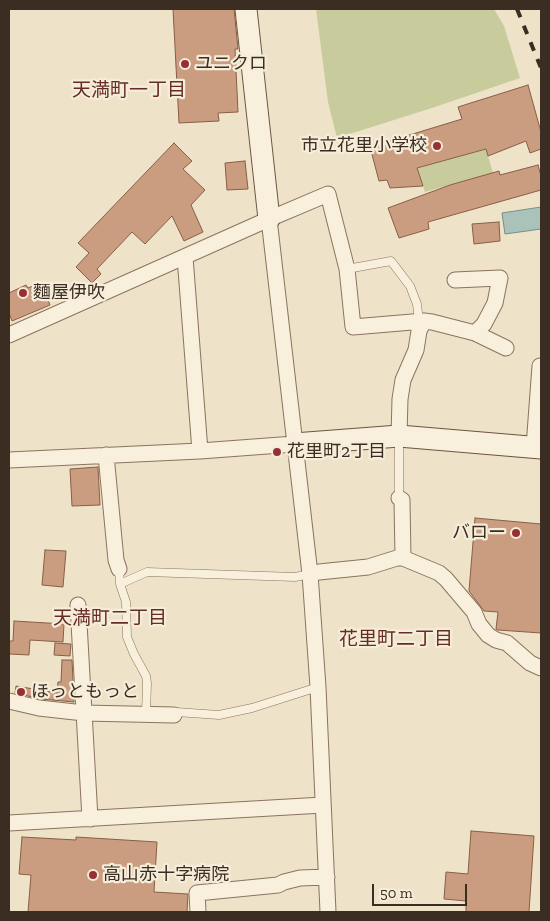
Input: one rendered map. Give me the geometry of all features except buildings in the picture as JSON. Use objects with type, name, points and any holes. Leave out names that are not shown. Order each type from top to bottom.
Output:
[{"type":"street","points":[[246,9],[310,574],[318,687],[328,912]]},
{"type":"street","points":[[9,335],[328,194],[347,269],[353,327],[422,321],[432,322],[475,333],[506,348]]},
{"type":"street","points":[[185,257],[200,451]]},
{"type":"street","points":[[455,280],[500,278],[495,303],[484,324],[475,333]]},
{"type":"street","points":[[399,436],[400,399],[403,380],[416,350],[422,321]]},
{"type":"street","points":[[9,460],[200,451],[399,436],[537,448],[540,366]]},
{"type":"street","points":[[106,455],[118,569]]},
{"type":"street","points":[[399,498],[402,500],[403,558]]},
{"type":"street","points":[[310,574],[368,567],[397,558],[403,558],[420,564],[439,573],[446,579],[474,612],[479,624],[488,635],[506,643],[530,663],[541,668]]},
{"type":"street","points":[[78,605],[90,819]]},
{"type":"street","points":[[9,701],[53,710],[84,713],[174,715]]},
{"type":"street","points":[[9,823],[323,805]]},
{"type":"street","points":[[198,912],[197,893],[278,885],[300,878],[327,877]]},
{"type":"lane","points":[[347,269],[391,261],[412,290],[422,321]]},
{"type":"lane","points":[[399,436],[399,498]]},
{"type":"lane","points":[[118,569],[120,584],[126,602],[126,637],[146,676],[146,714]]},
{"type":"lane","points":[[120,584],[148,572],[295,577],[310,574]]},
{"type":"lane","points":[[174,715],[176,712],[218,715],[261,705],[318,687]]},
{"type":"green space","points":[[316,9],[494,9],[504,26],[520,78],[337,138],[328,102]]},
{"type":"green space","points":[[486,149],[493,173],[425,192],[417,168]]},
{"type":"water","points":[[541,207],[541,229],[505,234],[502,213]]},
{"type":"railway","points":[[517,9],[541,68]]},
{"type":"place","name":"ユニクロ","points":[[185,64]]},
{"type":"place","name":"市立花里小学校","points":[[437,146]]},
{"type":"place","name":"麵屋伊吹","points":[[23,293]]},
{"type":"place","name":"花里町2丁目","points":[[277,452]]},
{"type":"place","name":"バロー","points":[[516,533]]},
{"type":"place","name":"ほっともっと","points":[[21,692]]},
{"type":"place","name":"高山赤十字病院","points":[[93,875]]},
{"type":"district","name":"天満町一丁目","points":[[129,91]]},
{"type":"district","name":"天満町二丁目","points":[[110,619]]},
{"type":"district","name":"花里町二丁目","points":[[396,640]]}]
